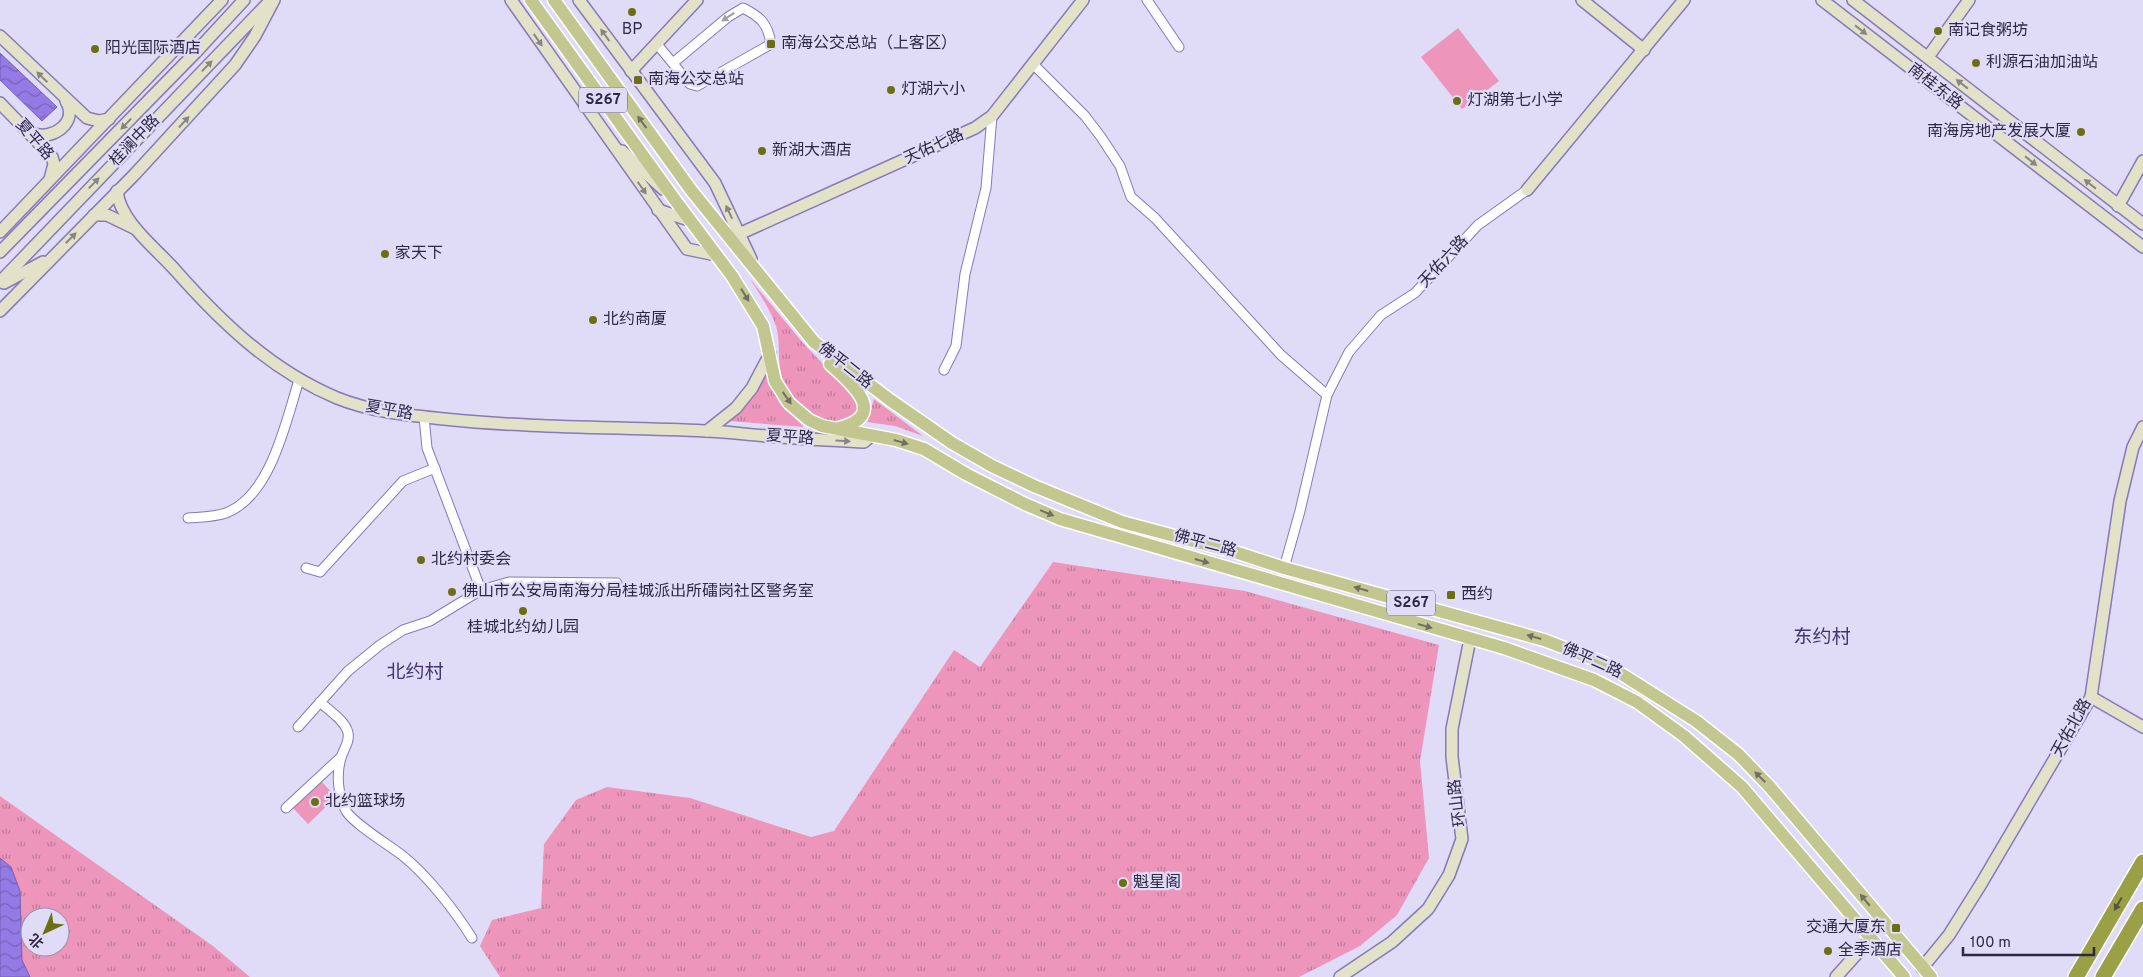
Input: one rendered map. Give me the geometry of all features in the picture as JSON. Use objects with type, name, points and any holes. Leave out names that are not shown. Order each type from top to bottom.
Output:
[{"type":"highway","points":[[2076,977],[2143,862]]},
{"type":"highway","points":[[2103,977],[2143,909]]},
{"type":"main road","points":[[0,232],[222,0]]},
{"type":"main road","name":"桂澜中路","points":[[0,252],[196,52],[244,0]]},
{"type":"main road","points":[[0,311],[117,191],[235,65],[255,36],[272,0]]},
{"type":"main road","name":"桂澜中路","points":[[0,283],[272,0]]},
{"type":"main road","points":[[511,0],[686,249],[716,255]]},
{"type":"main road","name":"S267","points":[[531,0],[689,220],[732,276],[763,326],[770,354]]},
{"type":"main road","name":"佛平二路","points":[[554,0],[690,190],[814,342],[890,400],[952,443],[992,466],[1034,486],[1122,522],[1544,640],[1604,663],[1696,721],[1738,754],[1769,786],[1927,972]]},
{"type":"main road","points":[[580,0],[715,183],[757,272]]},
{"type":"main road","points":[[631,71],[697,0]]},
{"type":"main road","name":"天佑七路","points":[[739,234],[975,128],[992,116],[1083,0]]},
{"type":"main road","points":[[1582,0],[1644,50]]},
{"type":"main road","name":"天佑六路","points":[[1527,190],[1684,0]]},
{"type":"main road","name":"南桂东路","points":[[1822,0],[2143,247]]},
{"type":"main road","name":"南桂东路","points":[[1853,0],[2143,224]]},
{"type":"main road","points":[[1928,57],[1969,0]]},
{"type":"main road","points":[[0,36],[87,118],[99,121],[109,119]]},
{"type":"main road","points":[[30,132],[44,136],[53,135],[67,121],[70,110],[64,98]]},
{"type":"main road","name":"夏平路","points":[[0,103],[52,157],[54,171],[49,181]]},
{"type":"main road","points":[[607,138],[675,200]]},
{"type":"main road","points":[[2118,206],[2143,161]]},
{"type":"main road","name":"夏平路","points":[[117,191],[119,203],[136,229],[165,258],[201,300],[231,328],[259,352],[300,380],[338,398],[372,410],[486,424],[707,431],[864,442],[871,436]]},
{"type":"main road","points":[[658,210],[689,220]]},
{"type":"main road","points":[[0,241],[18,213]]},
{"type":"main road","name":"夏平路","points":[[94,215],[107,215],[136,229]]},
{"type":"main road","points":[[0,283],[52,258]]},
{"type":"main road","points":[[814,342],[820,355],[858,389],[863,399],[865,407],[863,414],[852,424],[836,428]]},
{"type":"main road","points":[[707,431],[736,408],[752,388],[770,354]]},
{"type":"main road","name":"佛平二路","points":[[770,354],[775,381],[789,403],[809,420],[836,428],[896,440],[924,449],[983,483],[1060,519],[1504,648],[1594,680],[1636,702],[1684,736],[1742,787],[1904,977]]},
{"type":"main road","name":"天佑北路","points":[[1927,972],[2091,697],[2120,501],[2133,447],[2143,427]]},
{"type":"main road","name":"环山路","points":[[1340,977],[1392,942],[1421,916],[1428,909],[1450,876],[1462,839],[1452,757],[1452,729],[1470,639]]},
{"type":"main road","points":[[2091,697],[2143,727]]},
{"type":"main road","points":[[1836,977],[1871,938]]},
{"type":"street","points":[[1147,0],[1179,47]]},
{"type":"street","points":[[656,43],[690,84],[697,86],[771,44],[768,29],[756,15],[743,8],[728,17],[674,63]]},
{"type":"street","points":[[1033,64],[1085,116],[1101,137],[1120,166],[1131,197],[1155,218],[1275,349],[1327,395]]},
{"type":"street","points":[[944,370],[956,346],[965,274],[986,188],[992,116]]},
{"type":"street","name":"天佑六路","points":[[1284,568],[1300,511],[1327,395],[1349,352],[1381,315],[1415,292],[1478,225],[1527,190]]},
{"type":"street","points":[[188,518],[224,514],[240,506],[258,486],[272,463],[300,380]]},
{"type":"street","points":[[424,417],[427,448],[481,590]]},
{"type":"street","points":[[306,568],[320,572],[403,481],[435,468]]},
{"type":"street","points":[[298,727],[348,671],[380,645],[403,630],[430,621],[481,590],[509,582],[617,583]]},
{"type":"street","points":[[320,702],[345,725],[348,732],[348,742],[341,756],[338,772],[339,787],[346,811],[405,857],[454,910],[472,938]]},
{"type":"street","points":[[286,808],[341,756]]},
{"type":"green space","points":[[1458,28],[1499,81],[1462,109],[1421,57]]},
{"type":"green space","points":[[750,279],[803,343],[826,367],[857,393],[858,411],[848,421],[835,423],[825,420],[809,412],[790,394],[785,386],[780,368],[778,336],[774,320]]},
{"type":"green space","points":[[765,370],[780,404],[804,427],[729,421],[753,396]]},
{"type":"green space","points":[[874,399],[923,436],[895,426],[867,422]]},
{"type":"green space","points":[[1053,562],[1245,591],[1439,645],[1420,761],[1429,858],[1397,915],[1360,946],[1299,977],[500,977],[480,946],[492,920],[541,908],[544,844],[576,800],[607,787],[690,798],[811,837],[834,831],[954,650],[980,667]]},
{"type":"green space","name":"北约篮球场","points":[[321,781],[336,797],[308,824],[293,808]]},
{"type":"green space","points":[[0,796],[213,946],[250,977],[0,977]]},
{"type":"water","points":[[0,53],[57,107],[42,121],[0,80]]},
{"type":"water","points":[[0,858],[11,867],[20,891],[20,957],[22,957],[30,977],[0,977]]},
{"type":"place","name":"BP","points":[[632,12]]},
{"type":"place","name":"南记食粥坊","points":[[1938,31]]},
{"type":"place","name":"南海公交总站（上客区）","points":[[771,44]]},
{"type":"place","name":"阳光国际酒店","points":[[95,49]]},
{"type":"place","name":"利源石油加油站","points":[[1976,63]]},
{"type":"place","name":"南海公交总站","points":[[638,80]]},
{"type":"place","name":"灯湖六小","points":[[891,90]]},
{"type":"place","name":"灯湖第七小学","points":[[1457,101]]},
{"type":"place","name":"南海房地产发展大厦","points":[[2081,132]]},
{"type":"place","name":"新湖大酒店","points":[[762,151]]},
{"type":"place","name":"家天下","points":[[385,254]]},
{"type":"place","name":"北约商厦","points":[[593,320]]},
{"type":"place","name":"北约村委会","points":[[421,560]]},
{"type":"place","name":"佛山市公安局南海分局桂城派出所礌岗社区警务室","points":[[452,592]]},
{"type":"place","name":"西约","points":[[1451,595]]},
{"type":"place","name":"桂城北约幼儿园","points":[[523,611]]},
{"type":"place","name":"北约篮球场","points":[[315,802]]},
{"type":"place","name":"魁星阁","points":[[1123,883]]},
{"type":"place","name":"交通大厦东","points":[[1896,928]]},
{"type":"place","name":"全季酒店","points":[[1828,951]]},
{"type":"district","name":"东约村","points":[[1822,638]]},
{"type":"district","name":"北约村","points":[[415,673]]}]
